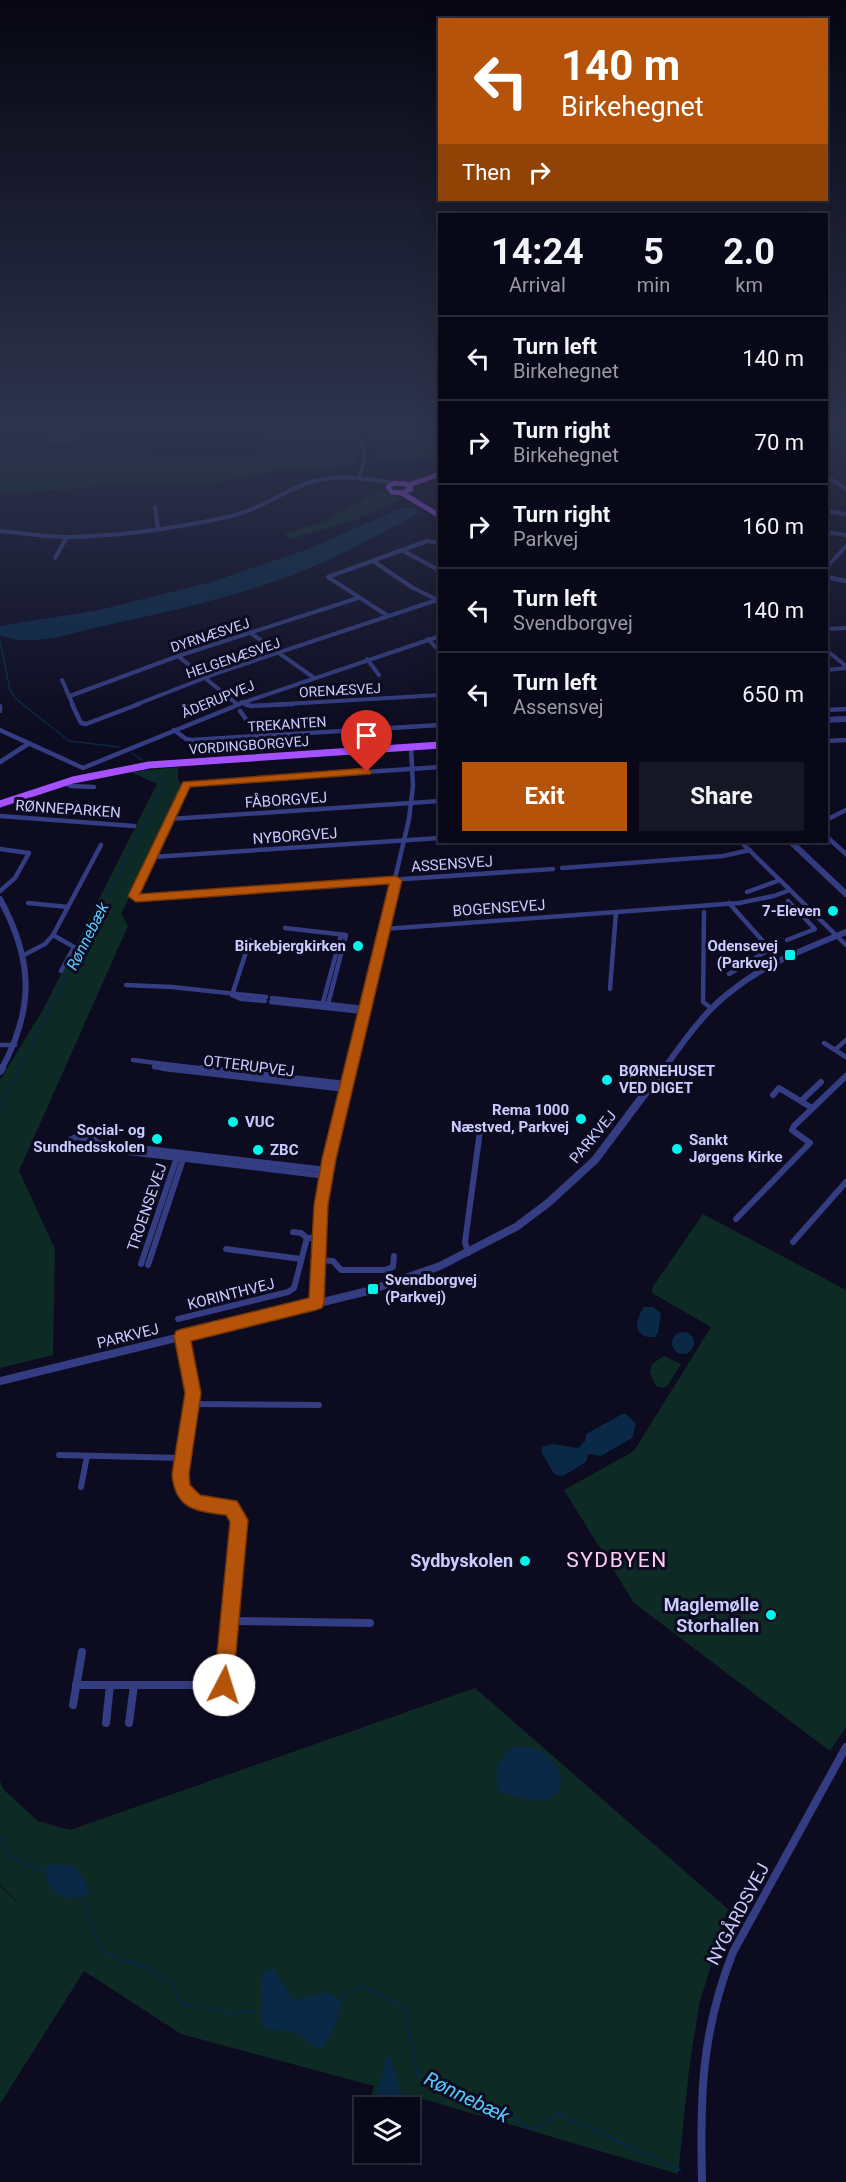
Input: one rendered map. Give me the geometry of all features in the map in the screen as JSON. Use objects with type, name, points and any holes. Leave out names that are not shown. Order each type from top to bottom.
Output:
[{"type":"main road","name":"VORDINGBORGVEJ","points":[[0,804],[62,782],[116,770],[175,762],[438,745]]},
{"type":"street","points":[[0,531],[67,537],[149,530]]},
{"type":"street","points":[[828,532],[846,535]]},
{"type":"street","points":[[55,558],[67,537]]},
{"type":"street","points":[[328,577],[402,550],[432,541],[438,542]]},
{"type":"street","points":[[828,566],[846,546]]},
{"type":"street","points":[[402,550],[438,570]]},
{"type":"street","name":"HELGENÆSVEJ","points":[[373,561],[413,588],[438,600]]},
{"type":"street","points":[[328,577],[388,616]]},
{"type":"street","points":[[828,579],[846,581]]},
{"type":"street","name":"DYRNÆSVEJ","points":[[70,696],[178,656],[358,598]]},
{"type":"street","name":"HELGENÆSVEJ","points":[[62,680],[81,723],[87,724],[206,677],[438,600]]},
{"type":"street","points":[[828,629],[846,628]]},
{"type":"street","points":[[249,632],[314,677]]},
{"type":"street","name":"ÅDERUPVEJ","points":[[80,768],[242,702],[438,636]]},
{"type":"street","points":[[428,639],[438,650]]},
{"type":"street","points":[[828,652],[846,667]]},
{"type":"street","points":[[178,656],[237,704]]},
{"type":"street","points":[[367,659],[379,675]]},
{"type":"street","points":[[828,670],[846,667]]},
{"type":"street","name":"ORENÆSVEJ","points":[[242,702],[252,706],[438,695]]},
{"type":"street","points":[[0,706],[0,711]]},
{"type":"street","points":[[828,710],[846,709]]},
{"type":"street","points":[[240,711],[267,748]]},
{"type":"street","points":[[828,720],[846,719]]},
{"type":"street","name":"TREKANTEN","points":[[174,730],[186,739],[192,740],[438,725]]},
{"type":"street","points":[[0,730],[80,768]]},
{"type":"street","points":[[828,741],[846,740]]},
{"type":"street","points":[[0,762],[28,744]]},
{"type":"street","points":[[316,1303],[318,1238],[326,1173],[405,840],[411,803],[413,768],[411,747]]},
{"type":"street","points":[[152,857],[184,786],[189,783],[438,767]]},
{"type":"street","name":"VORDINGBORGVEJ","points":[[62,782],[71,786],[94,787]]},
{"type":"street","name":"FÅBORGVEJ","points":[[170,819],[438,801]]},
{"type":"street","points":[[828,819],[846,810]]},
{"type":"street","name":"RØNNEPARKEN","points":[[0,816],[134,826]]},
{"type":"street","name":"NYBORGVEJ","points":[[152,857],[438,838]]},
{"type":"street","points":[[828,838],[846,854]]},
{"type":"street","points":[[742,843],[846,945]]},
{"type":"street","points":[[792,843],[846,894]]},
{"type":"street","points":[[24,955],[45,944],[53,935],[101,844]]},
{"type":"street","points":[[0,849],[29,853],[15,878],[0,891]]},
{"type":"street","points":[[562,868],[723,856],[750,850]]},
{"type":"street","name":"ASSENSVEJ","points":[[152,857],[134,896],[136,898],[554,869]]},
{"type":"street","points":[[763,877],[769,884]]},
{"type":"street","points":[[747,892],[780,880]]},
{"type":"street","name":"BOGENSEVEJ","points":[[384,929],[729,903],[757,900],[790,890]]},
{"type":"street","points":[[0,899],[16,927],[24,955],[27,985],[25,1010],[15,1045],[0,1071]]},
{"type":"street","points":[[787,940],[815,929],[788,902]]},
{"type":"street","points":[[28,903],[69,907]]},
{"type":"street","points":[[729,903],[770,949],[729,974]]},
{"type":"street","points":[[800,914],[811,910]]},
{"type":"street","points":[[610,989],[616,912]]},
{"type":"street","points":[[704,912],[703,1002],[711,1008]]},
{"type":"street","points":[[285,928],[344,935],[325,1006]]},
{"type":"street","name":"PARKVEJ","points":[[0,1381],[398,1281],[468,1253],[516,1227],[571,1184],[595,1160],[711,1008],[759,972],[804,949],[846,932]]},
{"type":"street","points":[[53,935],[74,947],[60,971]]},
{"type":"street","points":[[230,994],[250,940]]},
{"type":"street","points":[[126,985],[230,994],[241,999],[365,1010]]},
{"type":"street","points":[[835,1050],[846,1041]]},
{"type":"street","points":[[824,1043],[846,1057]]},
{"type":"street","points":[[0,1045],[15,1045]]},
{"type":"street","name":"OTTERUPVEJ","points":[[132,1060],[155,1065],[346,1087]]},
{"type":"street","points":[[736,1219],[810,1143],[792,1130],[846,1076]]},
{"type":"street","points":[[801,1101],[822,1082]]},
{"type":"street","points":[[773,1095],[779,1088],[812,1108]]},
{"type":"street","points":[[468,1253],[465,1242],[480,1131]]},
{"type":"street","name":"TROENSEVEJ","points":[[96,1145],[326,1173]]},
{"type":"street","name":"TROENSEVEJ","points":[[144,1265],[181,1155]]},
{"type":"street","points":[[792,1242],[846,1182]]},
{"type":"street","points":[[293,1232],[301,1233],[307,1238],[318,1238]]},
{"type":"street","name":"KORINTHVEJ","points":[[178,1319],[288,1292],[294,1288],[307,1238]]},
{"type":"street","name":"KORINTHVEJ","points":[[226,1249],[301,1259]]},
{"type":"street","points":[[317,1260],[333,1261],[341,1270],[385,1270],[393,1267],[394,1256]]},
{"type":"street","points":[[76,1685],[224,1685],[239,1520],[231,1507],[196,1503],[185,1493],[181,1474],[193,1393],[182,1336]]},
{"type":"street","points":[[191,1404],[319,1406]]},
{"type":"street","points":[[59,1455],[183,1458]]},
{"type":"street","points":[[81,1487],[87,1456]]},
{"type":"street","points":[[230,1621],[370,1623]]},
{"type":"street","points":[[72,1705],[82,1652]]},
{"type":"street","points":[[106,1723],[110,1685]]},
{"type":"street","points":[[129,1723],[134,1685]]},
{"type":"street","name":"NYGÅRDSVEJ","points":[[702,2182],[700,2109],[703,2064],[719,1989],[733,1952],[846,1747]]},
{"type":"green space","points":[[297,530],[322,530],[291,539],[284,534]]},
{"type":"green space","points":[[178,767],[178,781],[183,784],[121,914],[128,926],[19,1171],[55,1249],[53,1355],[0,1368],[0,1080],[44,1008],[157,784],[131,772]]},
{"type":"green space","points":[[703,1214],[846,1290],[846,1727],[830,1751],[634,1603],[564,1490],[634,1451],[711,1327],[652,1293],[652,1288]]},
{"type":"green space","points":[[664,1356],[681,1364],[668,1385],[663,1388],[656,1386],[650,1373],[652,1364]]},
{"type":"green space","points":[[475,1688],[728,1909],[699,2005],[689,2070],[678,2174],[423,2099],[420,2104],[420,2097],[371,2097],[374,2086],[181,2034],[84,1971],[0,2104],[0,1886],[23,1908],[0,1884],[0,1781],[4,1790],[38,1821],[70,1830]]},
{"type":"water","points":[[352,530],[388,530],[330,559],[274,582],[187,607],[36,640],[11,639],[0,635],[0,626],[99,610],[211,582],[306,550]]},
{"type":"water","points":[[644,1307],[653,1307],[661,1313],[658,1333],[655,1337],[648,1337],[639,1332],[638,1318]]},
{"type":"water","points":[[683,1332],[691,1335],[694,1343],[691,1351],[683,1354],[675,1351],[672,1343],[675,1335]]},
{"type":"water","points":[[626,1414],[636,1424],[632,1438],[601,1456],[588,1454],[586,1462],[563,1476],[554,1474],[542,1453],[542,1447],[553,1444],[578,1448],[585,1441],[586,1434]]},
{"type":"water","points":[[513,1747],[533,1748],[553,1761],[561,1779],[560,1788],[555,1795],[546,1799],[532,1800],[499,1792],[498,1766]]},
{"type":"water","points":[[47,1864],[73,1866],[82,1875],[90,1893],[73,1898],[58,1894],[48,1883]]},
{"type":"water","points":[[273,1968],[293,2000],[327,1992],[340,2001],[334,2027],[321,2049],[296,2033],[262,2026],[261,1981],[264,1972]]},
{"type":"water","points":[[390,2056],[402,2097],[376,2097],[387,2058]]},
{"type":"waterway","name":"Rønnebæk","points":[[0,641],[10,690],[15,698],[69,741],[119,747]]},
{"type":"waterway","name":"Rønnebæk","points":[[132,753],[142,760]]},
{"type":"waterway","name":"Rønnebæk","points":[[0,1108],[164,785],[163,782],[143,773]]},
{"type":"waterway","name":"Rønnebæk","points":[[0,1837],[11,1858],[46,1871]]},
{"type":"waterway","name":"Rønnebæk","points":[[84,1896],[94,1935],[104,1953],[150,1969],[170,1983],[183,2004],[229,2012],[261,2011]]},
{"type":"waterway","name":"Rønnebæk","points":[[339,2004],[343,1996],[361,1986],[405,2007],[417,2075],[532,2129],[541,2126],[557,2113],[680,2170]]},
{"type":"place","name":"7-Eleven","points":[[833,911]]},
{"type":"place","name":"Birkebjergkirken","points":[[358,946]]},
{"type":"place","name":"Odensevej (Parkvej)","points":[[790,955]]},
{"type":"place","name":"BØRNEHUSET VED DIGET","points":[[607,1080]]},
{"type":"place","name":"Rema 1000 Næstved, Parkvej","points":[[581,1119]]},
{"type":"place","name":"VUC","points":[[233,1122]]},
{"type":"place","name":"Social- og Sundhedsskolen","points":[[157,1139]]},
{"type":"place","name":"Sankt Jørgens Kirke","points":[[677,1149]]},
{"type":"place","name":"ZBC","points":[[258,1150]]},
{"type":"place","name":"Svendborgvej (Parkvej)","points":[[373,1289]]},
{"type":"place","name":"Sydbyskolen","points":[[525,1561]]},
{"type":"place","name":"Maglemølle Storhallen","points":[[771,1615]]},
{"type":"district","name":"SYDBYEN","points":[[617,1560]]},
{"type":"route","points":[[224,1685],[240,1527],[236,1512],[231,1507],[196,1503],[185,1493],[182,1485],[181,1474],[193,1393],[182,1336],[316,1303],[321,1205],[329,1159],[396,880],[136,898],[134,896],[186,784],[367,772]]}]
